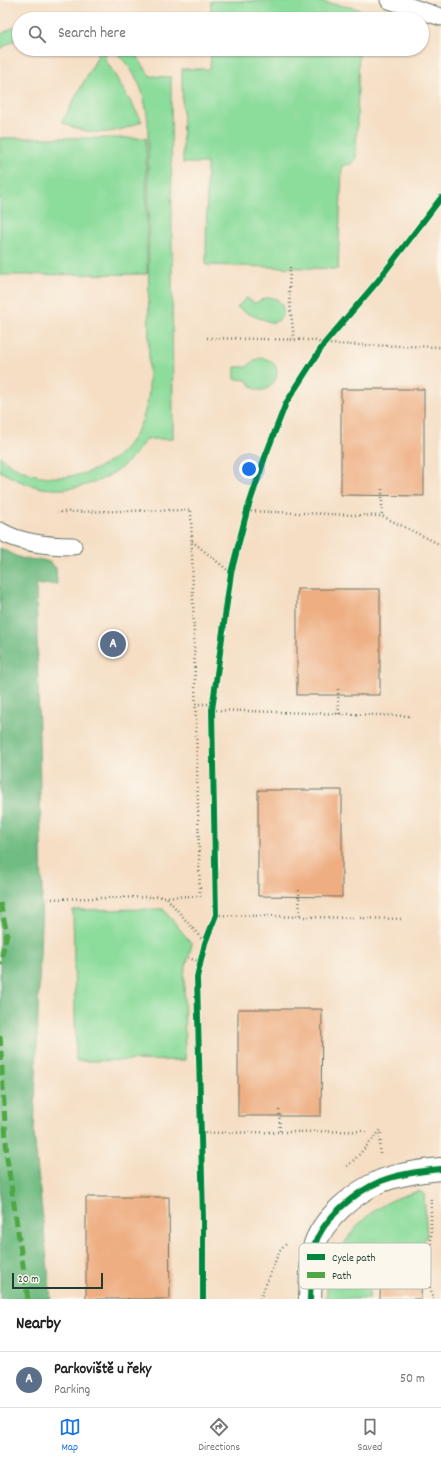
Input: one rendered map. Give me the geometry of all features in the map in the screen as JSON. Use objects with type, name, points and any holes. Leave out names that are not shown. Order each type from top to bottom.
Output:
[{"type":"street","points":[[316,1243],[322,1230],[332,1216],[360,1193],[380,1182],[407,1174],[436,1169]]},
{"type":"street","points":[[310,1289],[310,1299]]},
{"type":"lane","points":[[389,0],[426,12]]},
{"type":"lane","points":[[429,13],[441,17]]},
{"type":"lane","points":[[0,531],[8,536],[50,546],[73,546]]},
{"type":"path","points":[[290,267],[289,295],[294,339]]},
{"type":"path","points":[[207,338],[294,339],[313,340],[324,344],[441,347]]},
{"type":"path","points":[[320,351],[329,338]]},
{"type":"path","points":[[382,489],[382,516]]},
{"type":"path","points":[[249,505],[246,515],[382,516],[441,545]]},
{"type":"path","points":[[48,899],[200,896],[191,510],[57,512]]},
{"type":"path","points":[[192,541],[231,573]]},
{"type":"path","points":[[230,581],[233,566]]},
{"type":"path","points":[[338,689],[339,714]]},
{"type":"path","points":[[212,717],[214,697]]},
{"type":"path","points":[[195,704],[213,707],[339,714],[412,716]]},
{"type":"path","points":[[300,890],[300,917]]},
{"type":"path","points":[[166,897],[203,952]]},
{"type":"path","points":[[214,922],[216,907]]},
{"type":"path","points":[[216,915],[402,919]]},
{"type":"path","points":[[199,970],[208,936]]},
{"type":"path","points":[[188,958],[203,952]]},
{"type":"path","points":[[279,1110],[280,1132]]},
{"type":"path","points":[[201,1125],[201,1140]]},
{"type":"path","points":[[380,1157],[381,1130]]},
{"type":"path","points":[[201,1133],[369,1131]]},
{"type":"path","points":[[431,1268],[436,1169]]},
{"type":"path","points":[[260,1299],[279,1252],[288,1241]]},
{"type":"path","points":[[431,1289],[434,1299]]},
{"type":"green space","points":[[211,1],[316,1],[360,9],[360,12],[211,12]]},
{"type":"green space","points":[[12,28],[12,42],[0,49],[0,35]]},
{"type":"green space","points":[[98,56],[105,56],[142,121],[122,129],[102,132],[82,130],[62,122]]},
{"type":"green space","points":[[119,56],[137,56],[150,76],[171,77],[173,439],[146,439],[134,455],[123,466],[110,475],[89,484],[67,489],[34,486],[12,478],[0,471],[0,456],[14,467],[48,477],[66,477],[84,473],[100,467],[115,457],[133,439],[142,420],[149,392],[148,122],[144,100],[138,82],[134,74]]},
{"type":"green space","points":[[211,56],[359,56],[356,158],[353,163],[342,166],[338,269],[206,265],[207,163],[183,163],[182,69],[210,69]]},
{"type":"green space","points":[[0,138],[146,138],[147,274],[0,275]]},
{"type":"green space","points":[[246,298],[255,303],[266,298],[277,300],[283,307],[282,316],[279,320],[271,322],[246,313],[237,307]]},
{"type":"green space","points":[[261,358],[271,361],[276,367],[277,375],[269,388],[262,390],[254,388],[247,380],[235,379],[235,367],[247,367],[254,360]]},
{"type":"green space","points":[[0,548],[21,558],[44,560],[56,568],[57,584],[36,585],[42,894],[34,1134],[51,1299],[0,1299]]},
{"type":"green space","points":[[163,909],[192,944],[184,973],[185,1060],[76,1061],[73,910]]},
{"type":"green space","points":[[419,1191],[424,1194],[427,1236],[423,1243],[345,1243],[360,1223],[370,1214],[380,1207],[404,1195]]},
{"type":"green space","points":[[327,1289],[369,1289],[369,1299],[326,1299]]},
{"type":"building","points":[[341,389],[424,389],[424,496],[341,495]]},
{"type":"building","points":[[297,589],[380,589],[380,695],[297,695]]},
{"type":"building","points":[[258,790],[342,790],[342,897],[258,896]]},
{"type":"building","points":[[238,1009],[322,1009],[321,1116],[238,1116]]},
{"type":"building","points":[[86,1197],[169,1197],[170,1299],[86,1299]]},
{"type":"building","points":[[380,1289],[421,1289],[421,1299],[380,1299]]},
{"type":"marked path","points":[[0,903],[7,933],[0,965]]},
{"type":"marked path","points":[[0,1036],[7,1158],[28,1299]]},
{"type":"cycle path","points":[[203,1299],[203,1217],[197,977],[205,943],[216,915],[212,710],[231,573],[247,511],[265,457],[286,403],[324,344],[377,282],[441,198]]},
{"type":"cycle path","points":[[316,1243],[324,1226],[332,1217],[350,1199],[371,1186],[395,1176],[441,1169]]},
{"type":"cycle path","points":[[310,1289],[310,1299]]},
{"type":"place","name":"Parkoviště u řeky","points":[[113,644]]}]
